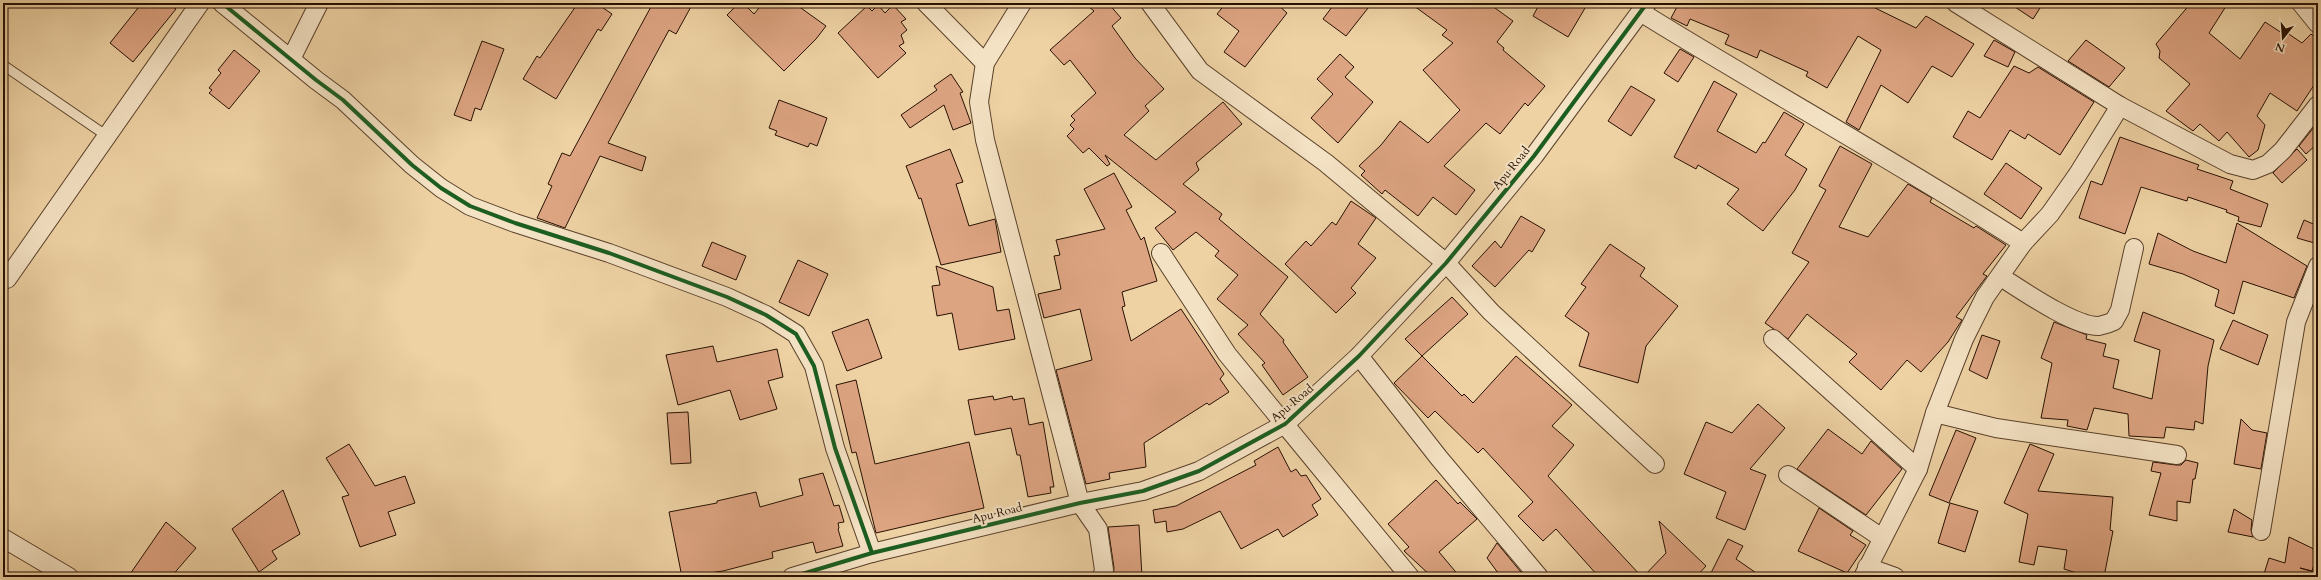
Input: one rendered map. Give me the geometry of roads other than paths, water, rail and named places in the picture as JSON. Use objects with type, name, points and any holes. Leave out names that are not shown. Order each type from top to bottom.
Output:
[{"type":"street","points":[[7,280],[200,3]]},
{"type":"street","points":[[222,3],[343,100],[412,165],[442,188],[470,206],[515,224],[609,253],[727,297],[766,315],[796,334],[814,366],[835,448],[872,553]]},
{"type":"street","points":[[291,59],[319,3]]},
{"type":"street","points":[[926,3],[985,63]]},
{"type":"street","points":[[1022,3],[985,63],[979,102],[985,140],[1080,503],[1098,529],[1104,570],[1102,577]]},
{"type":"street","points":[[1150,3],[1200,71],[1326,163],[1446,263],[1491,312],[1655,464]]},
{"type":"street","points":[[1956,3],[2120,106],[2230,164],[2253,170],[2268,164],[2283,150],[2318,105]]},
{"type":"street","points":[[2301,3],[2318,24]]},
{"type":"street","points":[[1645,8],[1750,80],[1948,195],[2024,243]]},
{"type":"street","name":"Apu Road","points":[[800,576],[872,553],[1080,503],[1143,491],[1199,470],[1285,424],[1359,356],[1446,263],[1534,156],[1645,8]]},
{"type":"street","points":[[1895,577],[1865,572],[1918,469],[1935,413],[1964,340],[1985,297],[2001,277],[2024,243],[2050,214],[2078,174],[2120,106]]},
{"type":"street","points":[[2001,277],[2042,303],[2083,322],[2099,326],[2114,321],[2120,310],[2134,248]]},
{"type":"street","points":[[1161,252],[1227,354],[1410,577]]},
{"type":"street","points":[[2261,531],[2296,322],[2318,266]]},
{"type":"street","points":[[1773,339],[1918,469]]},
{"type":"street","points":[[1359,356],[1439,458],[1539,577]]},
{"type":"street","points":[[1935,413],[1996,428],[2178,455]]},
{"type":"street","points":[[1788,475],[1882,538]]},
{"type":"street","points":[[3,538],[68,577]]},
{"type":"lane","points":[[3,65],[107,136]]}]
